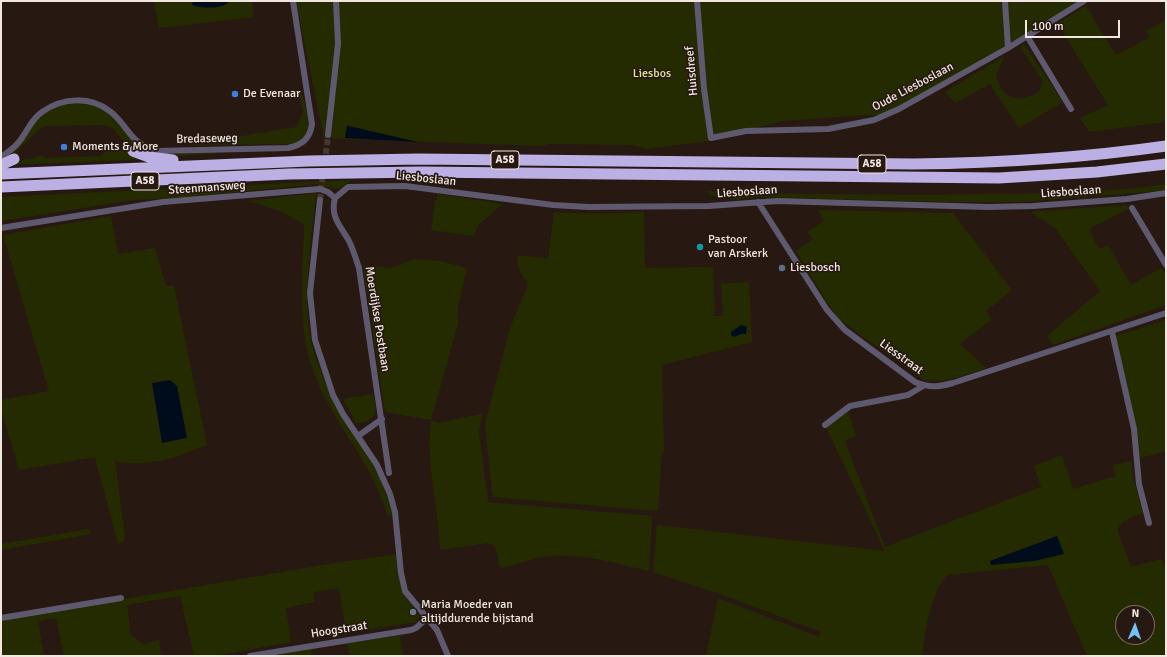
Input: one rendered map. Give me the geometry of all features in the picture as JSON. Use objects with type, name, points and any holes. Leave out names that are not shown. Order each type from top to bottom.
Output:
[{"type":"highway","name":"A58","points":[[1,174],[234,164],[418,159],[914,164],[994,163],[1082,156],[1166,146]]},
{"type":"highway","name":"A58","points":[[133,151],[161,160],[202,160],[234,164]]},
{"type":"highway","points":[[1,165],[14,159]]},
{"type":"highway","name":"A58","points":[[1,187],[289,174],[420,172],[999,178],[1090,173],[1166,164]]},
{"type":"street","name":"Bredaseweg","points":[[1,157],[18,143],[32,120],[41,112],[52,106],[74,100],[87,101],[110,112],[140,144],[157,151],[288,148],[302,144],[308,138],[312,124],[293,1]]},
{"type":"street","points":[[328,135],[338,44],[336,1]]},
{"type":"street","name":"Huisdreef","points":[[697,1],[704,89],[711,138]]},
{"type":"street","points":[[1006,1],[1008,48]]},
{"type":"street","name":"Oude Liesboslaan","points":[[711,138],[746,131],[828,129],[874,120],[899,109],[1008,48],[1084,1]]},
{"type":"street","points":[[1027,36],[1071,109]]},
{"type":"street","name":"Liesboslaan","points":[[335,198],[348,187],[405,186],[588,208],[709,206],[758,202],[988,207],[1127,199],[1166,193]]},
{"type":"street","name":"Steenmansweg","points":[[1,228],[163,202],[320,189],[328,192],[335,198]]},
{"type":"street","name":"Moerdijkse Postbaan","points":[[335,198],[333,215],[337,224],[350,242],[359,268],[389,473]]},
{"type":"street","points":[[320,200],[310,294],[315,340],[333,394],[343,414],[377,465],[390,494],[396,512],[401,573],[405,591],[437,630],[448,656]]},
{"type":"street","name":"Liesstraat","points":[[758,202],[827,310],[845,330],[915,382],[923,386],[938,387],[953,384],[1166,313]]},
{"type":"street","points":[[1132,208],[1164,257],[1166,265]]},
{"type":"street","points":[[1112,332],[1134,429],[1139,484],[1149,523]]},
{"type":"street","points":[[825,424],[850,406],[908,395],[923,386]]},
{"type":"street","points":[[358,436],[382,419]]},
{"type":"street","points":[[1,618],[121,598]]},
{"type":"street","name":"Hoogstraat","points":[[250,656],[411,630],[416,628],[427,618]]},
{"type":"green space","points":[[154,1],[193,1],[192,5],[203,8],[222,6],[230,1],[252,1],[254,17],[159,28]]},
{"type":"green space","name":"Liesbos","points":[[296,1],[1077,1],[1047,22],[892,116],[866,115],[782,121],[707,141],[647,149],[632,145],[549,144],[542,146],[324,138]]},
{"type":"green space","points":[[1086,6],[1116,55],[1150,37],[1146,31],[1166,20],[1166,122],[1089,132],[1080,118],[1108,105],[1057,23]]},
{"type":"green space","points":[[1024,44],[1063,102],[1019,128],[990,84],[955,103],[945,92],[1005,56],[996,75],[1004,92],[1012,98],[1029,97],[1033,95],[1039,91],[1043,82],[1020,47]]},
{"type":"green space","points":[[298,84],[309,121],[309,129],[306,137],[299,142],[288,144],[188,145],[296,127],[303,113]]},
{"type":"green space","points":[[78,101],[98,106],[112,115],[130,138],[164,154],[232,152],[167,157],[133,149],[124,142],[113,128],[103,125],[46,126],[40,128],[14,154],[9,157],[6,156],[33,122],[51,108]]},
{"type":"green space","points":[[113,146],[148,159],[8,165],[21,160],[32,159],[39,155],[47,158],[101,156],[108,148]]},
{"type":"green space","points":[[352,180],[337,189],[317,184],[184,197],[134,200],[1,221],[1,197]]},
{"type":"green space","points":[[1166,184],[1166,190],[1020,202],[943,202],[761,197],[734,200],[724,196],[711,196],[706,191],[920,195],[1057,193],[1100,191]]},
{"type":"green space","points":[[316,193],[310,245],[307,297],[310,339],[324,380],[331,395],[377,471],[394,515],[388,516],[370,474],[320,388],[309,358],[305,339],[302,302],[304,226],[302,223],[280,211],[249,201]]},
{"type":"green space","points":[[437,194],[502,204],[478,225],[474,236],[431,230]]},
{"type":"green space","points":[[1126,205],[1128,209],[1089,229],[1099,249],[1108,245],[1131,285],[1161,268],[1166,274],[1166,305],[1053,345],[1047,336],[1100,291],[1056,229],[1031,212]]},
{"type":"green space","points":[[818,210],[953,213],[1012,290],[986,311],[991,320],[960,344],[986,368],[948,380],[924,380],[840,320],[830,307],[796,251],[813,239],[807,232],[824,221]]},
{"type":"green space","points":[[554,212],[596,214],[644,212],[645,268],[713,267],[715,314],[713,316],[723,316],[721,284],[749,282],[752,342],[662,365],[664,452],[662,452],[658,511],[494,497],[492,493],[485,424],[510,328],[526,289],[527,282],[518,267],[517,259],[518,255],[548,259]]},
{"type":"green space","points":[[111,216],[118,254],[155,248],[166,286],[174,286],[207,445],[160,461],[133,463],[115,461],[125,536],[124,541],[118,544],[95,457],[19,470],[1,408],[1,400],[49,391],[3,235]]},
{"type":"green space","points":[[414,259],[440,261],[467,268],[458,307],[458,324],[431,420],[385,412],[363,265],[391,268]]},
{"type":"green space","points":[[1166,320],[1166,451],[1137,459],[1116,336]]},
{"type":"green space","points":[[373,394],[376,407],[374,416],[365,422],[356,423],[343,399]]},
{"type":"green space","points":[[848,411],[856,436],[845,441],[885,547],[1041,487],[1034,466],[1062,455],[1073,489],[1116,476],[1113,465],[1132,461],[1133,478],[1144,513],[1125,521],[1117,530],[1131,567],[1162,559],[1166,571],[1166,656],[1087,656],[1048,565],[947,575],[941,583],[932,603],[922,656],[706,656],[718,598],[819,637],[821,632],[720,594],[653,572],[657,525],[885,551],[826,427]]},
{"type":"green space","points":[[483,414],[479,431],[488,502],[652,516],[649,571],[610,561],[570,556],[538,558],[502,568],[499,566],[496,549],[492,544],[488,543],[440,550],[431,469],[431,420],[437,423]]},
{"type":"green space","points":[[89,529],[91,534],[1,550],[1,544]]},
{"type":"green space","points":[[399,554],[408,600],[420,617],[416,622],[346,633],[339,588],[314,592],[314,602],[286,608],[291,642],[214,656],[194,656],[180,596],[127,605],[131,635],[143,644],[159,640],[161,656],[64,656],[56,618],[38,621],[44,656],[1,656],[1,620],[335,563]]},
{"type":"green space","points":[[400,635],[403,656],[350,656],[347,643]]},
{"type":"green space","points":[[311,649],[312,656],[270,656]]},
{"type":"water","points":[[193,1],[230,1],[222,6],[212,8],[192,5]]},
{"type":"water","points":[[347,125],[349,126],[418,142],[345,138]]},
{"type":"water","points":[[741,325],[747,327],[746,334],[741,334],[734,337],[731,335],[731,332]]},
{"type":"water","points":[[170,380],[177,386],[187,438],[162,443],[152,383]]},
{"type":"water","points":[[1057,536],[1064,554],[1034,561],[991,565],[990,561]]},
{"type":"tunnel","points":[[325,163],[328,135]]},
{"type":"tunnel","points":[[320,200],[323,172]]},
{"type":"place","name":"De Evenaar","points":[[235,94]]},
{"type":"place","name":"Moments & More","points":[[64,147]]},
{"type":"place","name":"Pastoor van Arskerk","points":[[700,247]]},
{"type":"place","name":"Liesbosch","points":[[782,268]]},
{"type":"place","name":"Maria Moeder van altijddurende bijstand","points":[[413,612]]}]
